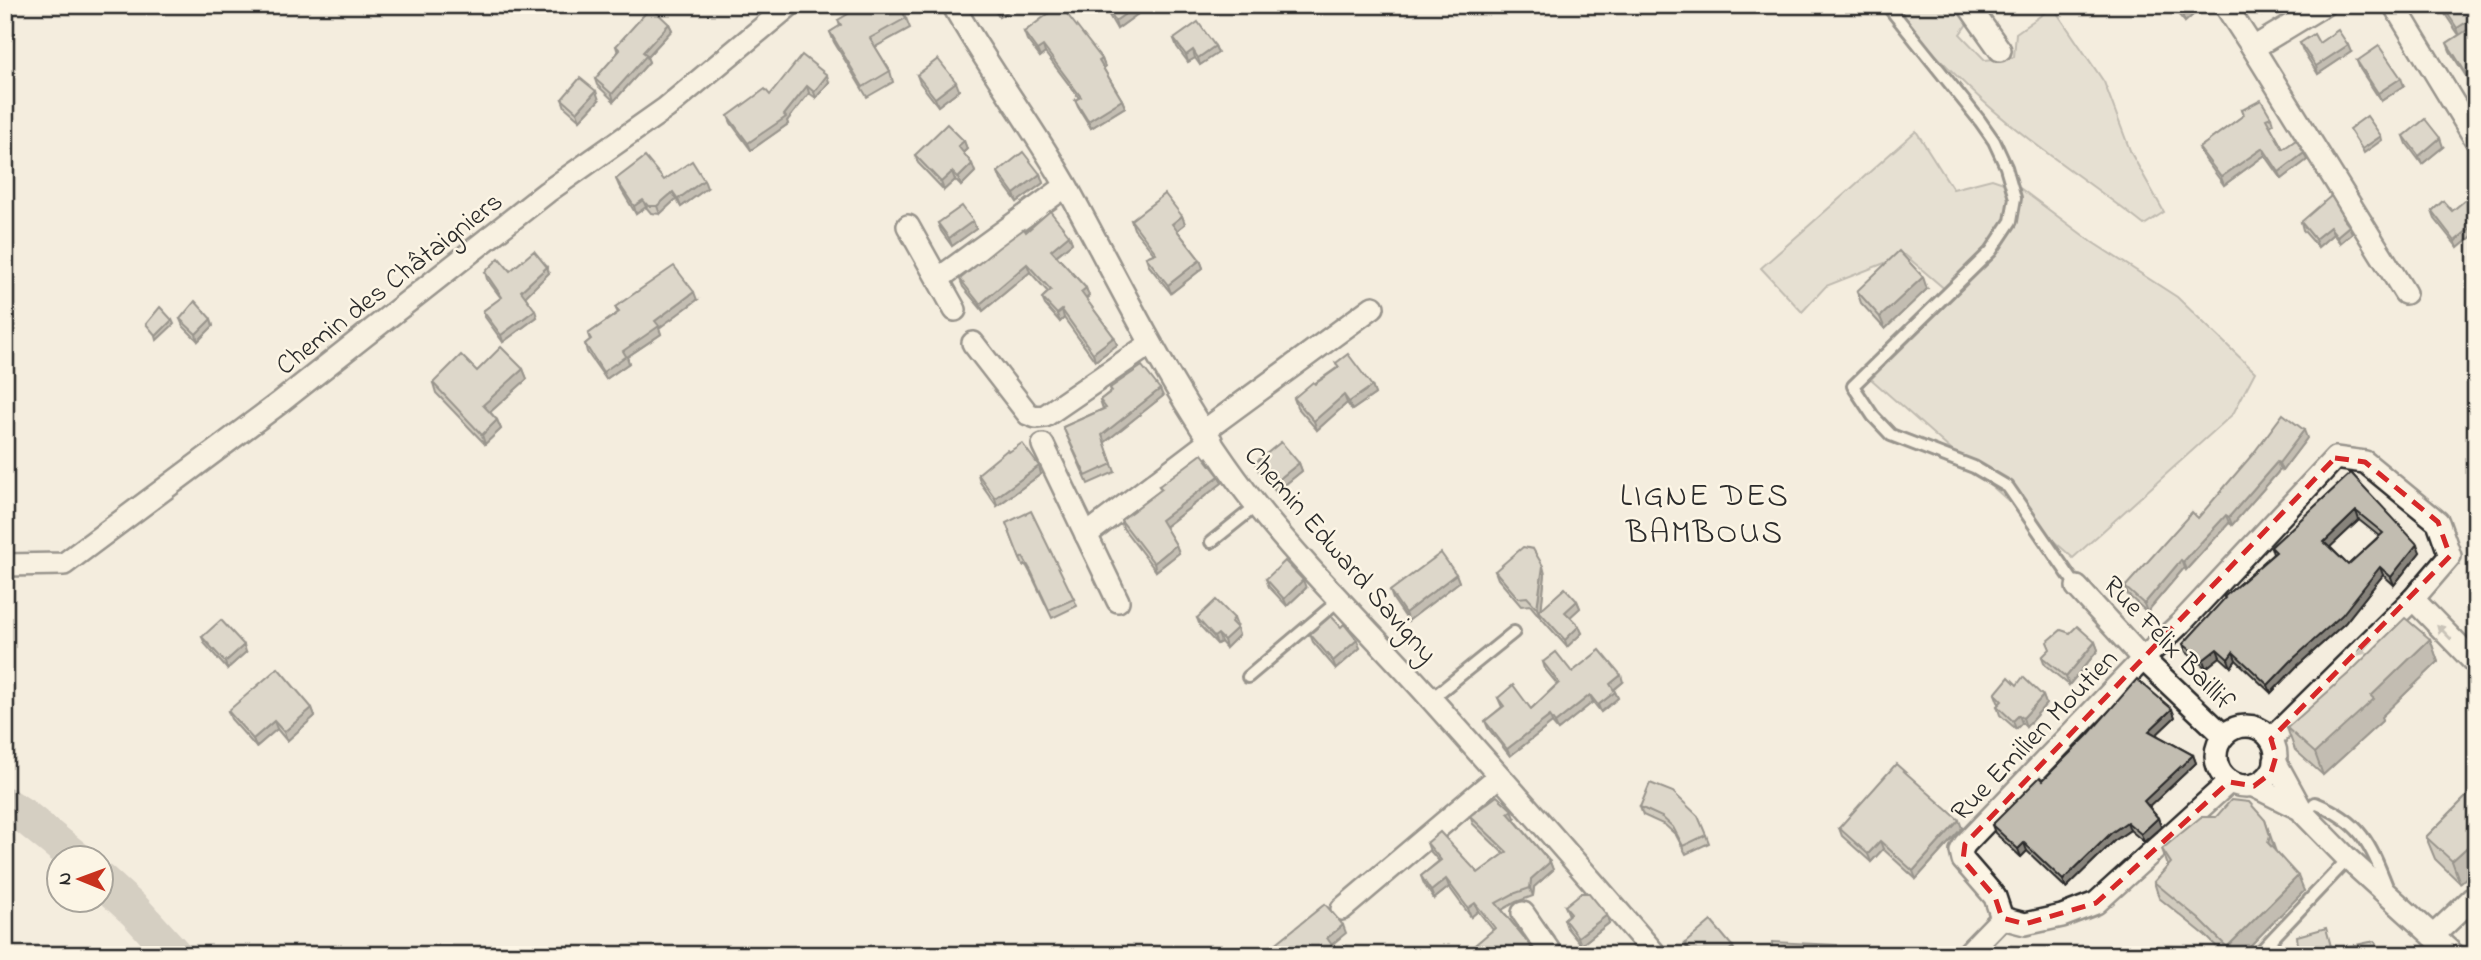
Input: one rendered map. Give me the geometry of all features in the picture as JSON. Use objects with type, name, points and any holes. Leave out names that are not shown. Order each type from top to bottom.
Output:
[{"type":"street","name":"Chemin des Châtaigniers","points":[[5,565],[64,564],[278,404],[547,192],[666,108],[790,5]]},
{"type":"street","name":"Chemin Edward Savigny","points":[[953,5],[1066,186],[1150,344],[1256,506],[1431,699],[1656,955]]},
{"type":"street","points":[[1968,5],[2000,50]]},
{"type":"street","points":[[2225,5],[2405,293]]},
{"type":"street","points":[[2253,48],[2324,5]]},
{"type":"street","points":[[2394,5],[2476,140]]},
{"type":"street","points":[[938,279],[1066,186]]},
{"type":"street","points":[[908,226],[955,310]]},
{"type":"street","points":[[1086,535],[1208,435],[1373,307]]},
{"type":"street","points":[[973,343],[1028,414],[1035,417],[1045,416],[1150,344]]},
{"type":"street","points":[[1043,445],[1118,601]]},
{"type":"street","points":[[2143,659],[2181,624],[2335,458],[2365,462],[2438,522],[2450,556],[2413,599],[2271,739]]},
{"type":"street","name":"Rue Félix Baillif","points":[[2077,587],[2143,659],[2223,735]]},
{"type":"street","points":[[2413,599],[2476,664]]},
{"type":"street","name":"Rue Emilien Moutien","points":[[2002,918],[1995,897],[1963,860],[1961,851],[2143,659]]},
{"type":"street","points":[[2248,725],[2265,732],[2271,739],[2275,747],[2275,761],[2271,773],[2264,781],[2244,787],[2229,782],[2219,772],[2215,753],[2223,735],[2239,726],[2248,725]]},
{"type":"street","points":[[2275,761],[2302,811],[2348,859],[2454,955]]},
{"type":"street","points":[[1342,909],[1499,776]]},
{"type":"street","points":[[1966,955],[2002,918],[2025,925],[2062,916],[2096,903],[2229,782]]},
{"type":"street","points":[[2254,786],[2302,811]]},
{"type":"street","points":[[2433,936],[2476,895]]},
{"type":"street","points":[[1523,913],[1552,955]]},
{"type":"lane","points":[[1887,5],[1987,131],[2006,167],[2015,198],[2011,220],[1991,251],[1853,386],[1873,416],[1891,435],[1974,467],[2008,487],[2077,587]]},
{"type":"lane","points":[[1211,542],[1256,506]]},
{"type":"lane","points":[[1248,677],[1339,600]]},
{"type":"lane","points":[[1431,699],[1514,632]]},
{"type":"lane","points":[[2302,811],[2315,803],[2334,811],[2356,826],[2375,857],[2392,898]]},
{"type":"lane","points":[[2257,955],[2348,859]]},
{"type":"highlighted area","points":[[2335,458],[2365,462],[2438,522],[2450,556],[2271,739],[2276,756],[2271,773],[2254,786],[2229,782],[2096,903],[2025,924],[2002,918],[1995,897],[1963,860],[1965,844]]},
{"type":"shaded area","points":[[1890,5],[1957,5],[1969,21],[1960,34],[1985,60],[2014,57],[2016,33],[2053,7],[2104,82],[2131,153],[2164,212],[2144,225],[2042,149],[1971,90]]},
{"type":"shaded area","points":[[1916,131],[1953,189],[1992,179],[2021,189],[2092,242],[2177,297],[2255,372],[2233,414],[2073,558],[1871,379],[1954,297],[1905,255],[1826,286],[1802,312],[1761,268]]},
{"type":"building","points":[[863,5],[899,5],[906,18],[870,38],[890,71],[863,87],[830,32],[841,25],[838,20]]},
{"type":"building","points":[[1060,5],[1102,59],[1099,61],[1122,100],[1088,121],[1075,100],[1081,97],[1043,46],[1037,50],[1024,32]]},
{"type":"building","points":[[1105,5],[1138,5],[1115,21]]},
{"type":"building","points":[[2174,5],[2192,5],[2182,14]]},
{"type":"building","points":[[2257,5],[2269,5],[2261,11]]},
{"type":"building","points":[[2442,5],[2476,5],[2476,16],[2457,28]]},
{"type":"building","points":[[651,7],[669,24],[643,52],[647,55],[612,94],[595,79],[620,50],[616,46]]},
{"type":"building","points":[[1198,22],[1215,46],[1198,58],[1193,50],[1186,55],[1174,39]]},
{"type":"building","points":[[2472,27],[2476,33],[2476,89],[2447,43]]},
{"type":"building","points":[[2338,30],[2348,45],[2316,66],[2300,43],[2314,34],[2319,43]]},
{"type":"building","points":[[2379,46],[2401,78],[2378,93],[2357,61]]},
{"type":"building","points":[[802,55],[827,75],[814,92],[807,86],[784,115],[786,117],[748,143],[728,116],[765,89],[770,95]]},
{"type":"building","points":[[938,59],[956,82],[935,98],[917,75]]},
{"type":"building","points":[[580,78],[596,91],[577,112],[562,99]]},
{"type":"building","points":[[2261,100],[2271,117],[2266,119],[2283,149],[2296,140],[2304,153],[2279,172],[2263,148],[2221,177],[2199,148],[2244,115],[2242,110]]},
{"type":"building","points":[[2367,116],[2381,136],[2362,149],[2349,129]]},
{"type":"building","points":[[2425,119],[2440,138],[2419,156],[2404,136]]},
{"type":"building","points":[[947,124],[964,141],[958,146],[972,164],[958,178],[952,172],[941,182],[915,155]]},
{"type":"building","points":[[1023,152],[1040,174],[1014,194],[998,172]]},
{"type":"building","points":[[645,157],[664,180],[692,161],[704,180],[678,199],[673,192],[657,206],[648,206],[643,200],[634,206],[616,179]]},
{"type":"building","points":[[2475,192],[2476,223],[2455,241],[2432,211],[2443,201],[2452,211]]},
{"type":"building","points":[[1165,194],[1182,216],[1172,224],[1200,260],[1168,285],[1146,257],[1156,253],[1131,220]]},
{"type":"building","points":[[2331,196],[2349,226],[2337,236],[2330,227],[2315,239],[2301,222]]},
{"type":"building","points":[[962,206],[973,221],[949,238],[938,223]]},
{"type":"building","points":[[1050,211],[1069,235],[1051,250],[1086,288],[1081,292],[1114,337],[1093,353],[1062,310],[1057,314],[1042,298],[1051,290],[1027,264],[980,304],[960,279],[1024,229],[1026,232]]},
{"type":"building","points":[[534,251],[547,267],[521,291],[535,310],[501,335],[483,311],[502,297],[485,272],[499,258],[510,271]]},
{"type":"building","points":[[1899,251],[1923,277],[1880,317],[1857,291]]},
{"type":"building","points":[[674,266],[694,292],[655,321],[659,326],[623,351],[626,356],[603,372],[585,344],[591,339],[588,334],[619,312],[615,307]]},
{"type":"building","points":[[195,301],[211,319],[196,334],[180,319]]},
{"type":"building","points":[[160,307],[172,320],[156,336],[146,324]]},
{"type":"building","points":[[501,347],[523,369],[483,405],[497,420],[482,435],[433,383],[461,355],[477,371]]},
{"type":"building","points":[[1348,354],[1372,386],[1349,402],[1344,395],[1314,421],[1294,398],[1313,382],[1315,384],[1339,367],[1336,363]]},
{"type":"building","points":[[1142,366],[1160,389],[1102,435],[1112,464],[1086,476],[1063,427],[1106,408],[1100,400],[1112,391],[1110,388]]},
{"type":"building","points":[[2283,414],[2304,430],[2279,463],[2277,462],[2229,517],[2226,515],[2183,562],[2181,560],[2144,604],[2125,587],[2192,512],[2198,518]]},
{"type":"building","points":[[1281,442],[1299,463],[1273,484],[1255,463]]},
{"type":"building","points":[[1022,443],[1039,466],[995,498],[978,474],[1007,450],[1009,452]]},
{"type":"building","points":[[1202,454],[1219,476],[1161,520],[1176,545],[1154,563],[1121,520],[1162,489],[1159,486]]},
{"type":"building","points":[[2351,473],[2417,544],[2391,577],[2380,567],[2342,615],[2268,685],[2233,652],[2228,659],[2217,649],[2203,660],[2183,644],[2224,597],[2276,552],[2271,547]],"holes":[[[2356,511],[2383,533],[2348,565],[2324,542]]]},
{"type":"building","points":[[1031,511],[1074,599],[1049,610],[1031,571],[1023,557],[1020,559],[1006,523]]},
{"type":"building","points":[[1523,547],[1533,549],[1543,566],[1537,608],[1527,597],[1518,598],[1495,571]]},
{"type":"building","points":[[1441,553],[1456,574],[1405,613],[1390,591]]},
{"type":"building","points":[[1285,561],[1303,580],[1284,599],[1266,579]]},
{"type":"building","points":[[1565,588],[1577,601],[1565,612],[1579,626],[1565,640],[1539,611]]},
{"type":"building","points":[[1216,600],[1234,618],[1231,622],[1237,628],[1224,640],[1218,634],[1214,637],[1197,618]]},
{"type":"building","points":[[1331,616],[1341,627],[1344,624],[1357,640],[1333,661],[1310,634]]},
{"type":"building","points":[[2405,618],[2430,639],[2371,696],[2374,699],[2315,753],[2287,728]]},
{"type":"building","points":[[221,620],[244,645],[225,662],[202,637]]},
{"type":"building","points":[[2077,626],[2095,642],[2066,677],[2042,657],[2050,649],[2047,642],[2061,630],[2070,633]]},
{"type":"building","points":[[1600,650],[1621,675],[1610,684],[1615,692],[1598,705],[1590,695],[1555,723],[1550,716],[1507,749],[1485,721],[1504,706],[1498,698],[1513,685],[1531,709],[1559,683],[1543,662],[1556,652],[1572,672]]},
{"type":"building","points":[[278,668],[312,708],[284,732],[274,721],[253,739],[228,711]]},
{"type":"building","points":[[2009,677],[2017,685],[2023,677],[2043,696],[2023,718],[2019,715],[2013,721],[1997,706],[2002,701],[1995,694]]},
{"type":"building","points":[[2137,679],[2172,709],[2149,731],[2193,755],[2144,801],[2158,818],[2141,834],[2127,822],[2111,833],[2063,880],[2024,843],[2018,849],[1992,825],[2040,777],[2043,780],[2087,736]]},
{"type":"building","points":[[1896,764],[1959,820],[1913,871],[1880,841],[1868,854],[1839,828]]},
{"type":"building","points":[[1650,783],[1673,792],[1698,816],[1706,835],[1683,846],[1673,827],[1662,817],[1640,807]]},
{"type":"building","points":[[2476,787],[2476,839],[2452,861],[2426,837]]},
{"type":"building","points":[[1497,796],[1512,810],[1508,813],[1550,862],[1531,879],[1530,888],[1496,903],[1532,947],[1523,955],[1463,955],[1495,928],[1475,903],[1468,908],[1446,879],[1431,891],[1421,876],[1441,860],[1427,843],[1440,832],[1478,873],[1507,852],[1470,816]]},
{"type":"building","points":[[2231,800],[2249,802],[2265,820],[2270,836],[2268,843],[2298,876],[2227,947],[2199,919],[2154,882],[2171,863],[2162,849],[2201,817],[2216,817]]},
{"type":"building","points":[[1581,893],[1589,893],[1607,915],[1578,937],[1564,919],[1571,913],[1565,906]]},
{"type":"building","points":[[1325,904],[1343,925],[1327,938],[1332,945],[1323,953],[1325,955],[1263,954]]},
{"type":"building","points":[[1711,921],[1733,947],[1724,955],[1695,955],[1685,943]]},
{"type":"building","points":[[2326,928],[2332,950],[2375,941],[2380,955],[2299,955],[2297,936]]},
{"type":"building","points":[[1772,942],[1837,945],[1837,955],[1772,955]]},
{"type":"waterway","points":[[5,804],[59,844]]},
{"type":"waterway","points":[[116,894],[175,955]]},
{"type":"district","name":"LIGNE DES BAMBOUS","points":[[1705,512]]}]
